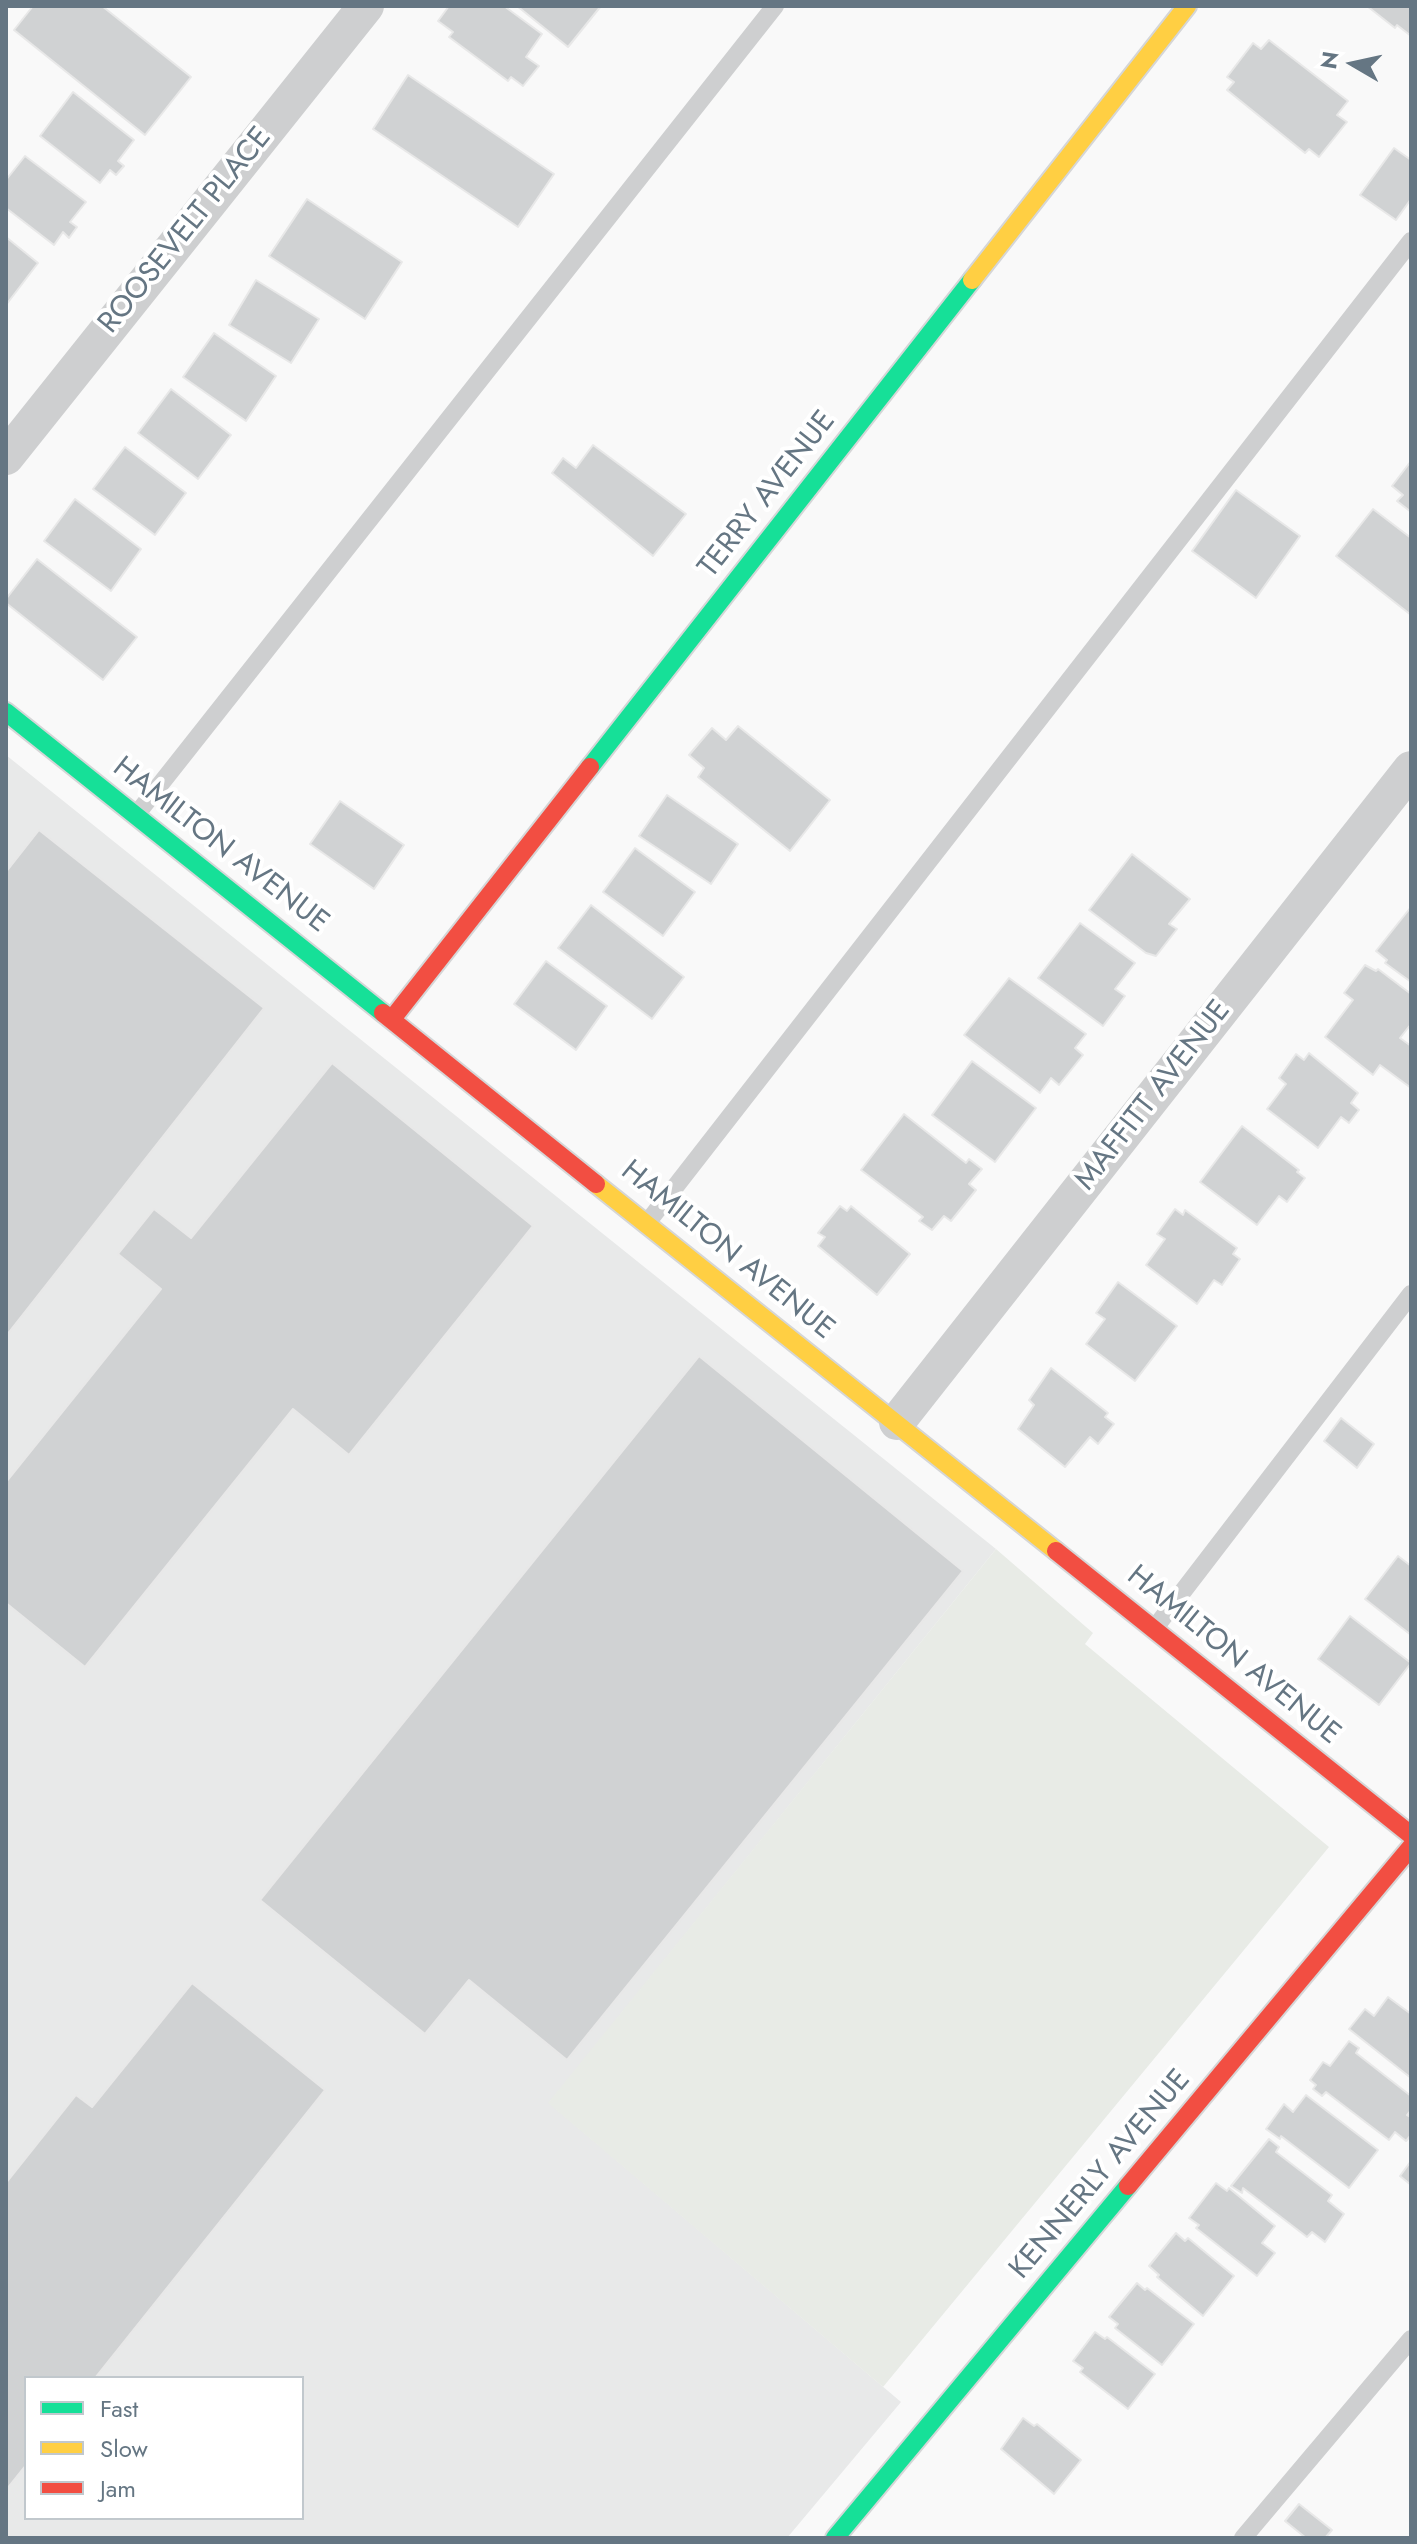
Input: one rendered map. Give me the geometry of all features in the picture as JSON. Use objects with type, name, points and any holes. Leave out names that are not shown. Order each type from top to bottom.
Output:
[{"type":"street","name":"ROOSEVELT PLACE","points":[[6,457],[366,6]]},
{"type":"street","name":"TERRY AVENUE","points":[[392,1019],[1187,6]]},
{"type":"street","name":"HAMILTON AVENUE","points":[[9,720],[136,815],[1411,1835]]},
{"type":"street","name":"MAFFITT AVENUE","points":[[897,1422],[1411,769]]},
{"type":"street","name":"KENNERLY AVENUE","points":[[835,2538],[1411,1847]]},
{"type":"lane","points":[[136,815],[775,6]]},
{"type":"lane","points":[[647,1223],[1411,241]]},
{"type":"lane","points":[[1154,1629],[1411,1294]]},
{"type":"lane","points":[[1243,2538],[1411,2339]]},
{"type":"shaded area","points":[[6,755],[996,1549],[549,2103],[901,2402],[787,2538],[6,2538]]},
{"type":"shaded area","points":[[996,1549],[1093,1633],[1085,1644],[1329,1847],[883,2387],[548,2103]]},
{"type":"building","points":[[33,6],[102,6],[191,77],[145,135],[14,30]]},
{"type":"building","points":[[449,6],[504,6],[542,34],[526,57],[539,66],[523,86],[511,77],[508,81],[449,37],[453,32],[438,21]]},
{"type":"building","points":[[517,6],[601,6],[568,47]]},
{"type":"building","points":[[1367,6],[1411,6],[1411,36],[1397,25],[1395,28]]},
{"type":"building","points":[[1269,40],[1348,101],[1337,115],[1347,122],[1319,157],[1309,149],[1305,153],[1227,90],[1234,82],[1227,77],[1253,43],[1261,49]]},
{"type":"building","points":[[408,75],[554,174],[518,227],[373,129]]},
{"type":"building","points":[[73,92],[134,140],[118,161],[124,166],[116,175],[110,170],[100,183],[40,136]]},
{"type":"building","points":[[1394,148],[1411,160],[1411,199],[1396,220],[1360,195]]},
{"type":"building","points":[[25,156],[86,202],[70,222],[77,227],[69,238],[63,232],[54,245],[6,208],[6,180]]},
{"type":"building","points":[[307,199],[402,262],[365,319],[269,256]]},
{"type":"building","points":[[6,237],[38,263],[6,305]]},
{"type":"building","points":[[256,280],[319,319],[291,363],[229,325]]},
{"type":"building","points":[[214,333],[276,376],[246,421],[183,377]]},
{"type":"building","points":[[171,389],[231,435],[198,479],[138,433]]},
{"type":"building","points":[[593,445],[686,514],[653,556],[552,473],[563,458],[576,468]]},
{"type":"building","points":[[125,447],[186,493],[155,535],[93,489]]},
{"type":"building","points":[[1411,461],[1411,512],[1397,501],[1403,495],[1392,486]]},
{"type":"building","points":[[1236,490],[1300,536],[1256,598],[1192,551]]},
{"type":"building","points":[[75,499],[141,549],[111,591],[44,541]]},
{"type":"building","points":[[1373,509],[1411,538],[1411,615],[1336,556]]},
{"type":"building","points":[[37,559],[137,637],[103,680],[6,603]]},
{"type":"building","points":[[738,726],[830,800],[790,851],[698,777],[704,768],[689,755],[712,728],[726,740]]},
{"type":"building","points":[[667,795],[738,844],[711,884],[639,836]]},
{"type":"building","points":[[340,801],[404,845],[374,889],[310,844]]},
{"type":"building","points":[[39,830],[264,1008],[6,1336],[6,872]]},
{"type":"building","points":[[635,848],[695,892],[663,936],[603,892]]},
{"type":"building","points":[[1132,854],[1190,899],[1169,924],[1177,929],[1156,956],[1146,953],[1089,910]]},
{"type":"building","points":[[591,905],[684,977],[652,1019],[558,948]]},
{"type":"building","points":[[1411,907],[1411,982],[1385,963],[1387,960],[1376,951]]},
{"type":"building","points":[[1080,923],[1135,963],[1115,989],[1125,996],[1103,1026],[1038,978]]},
{"type":"building","points":[[546,961],[607,1006],[576,1050],[514,1004]]},
{"type":"building","points":[[1365,965],[1376,971],[1378,969],[1411,994],[1411,1024],[1400,1038],[1411,1046],[1411,1088],[1380,1065],[1373,1075],[1325,1037],[1353,1000],[1344,993]]},
{"type":"building","points":[[1009,978],[1086,1034],[1075,1048],[1083,1055],[1059,1085],[1051,1078],[1040,1093],[964,1035]]},
{"type":"building","points":[[1309,1053],[1358,1093],[1351,1103],[1359,1110],[1349,1123],[1341,1117],[1318,1148],[1267,1109],[1286,1084],[1279,1078],[1296,1054],[1304,1060]]},
{"type":"building","points":[[972,1061],[1036,1108],[995,1162],[932,1115]]},
{"type":"building","points":[[332,1063],[533,1226],[349,1455],[293,1409],[85,1667],[6,1603],[6,1482],[161,1289],[118,1254],[154,1209],[191,1238]]},
{"type":"building","points":[[904,1114],[966,1163],[969,1159],[982,1169],[969,1184],[976,1190],[951,1221],[944,1216],[932,1230],[919,1221],[923,1217],[861,1170]]},
{"type":"building","points":[[1242,1126],[1305,1178],[1287,1202],[1279,1196],[1257,1225],[1200,1182]]},
{"type":"building","points":[[840,1206],[847,1211],[851,1206],[910,1254],[877,1295],[818,1246],[825,1237],[818,1233]]},
{"type":"building","points":[[1175,1209],[1183,1215],[1185,1210],[1237,1248],[1233,1254],[1240,1259],[1222,1285],[1214,1280],[1197,1304],[1146,1265],[1165,1239],[1157,1234]]},
{"type":"building","points":[[1118,1282],[1177,1326],[1135,1381],[1086,1344],[1105,1319],[1096,1313]]},
{"type":"building","points":[[699,1356],[963,1571],[567,2060],[469,1980],[425,2034],[260,1900]]},
{"type":"building","points":[[1051,1368],[1108,1413],[1105,1417],[1114,1424],[1098,1444],[1090,1437],[1065,1467],[1018,1429],[1034,1405],[1029,1400]]},
{"type":"building","points":[[1341,1418],[1374,1444],[1357,1468],[1324,1441]]},
{"type":"building","points":[[1398,1556],[1411,1566],[1411,1635],[1365,1599]]},
{"type":"building","points":[[1350,1616],[1411,1663],[1379,1705],[1318,1659]]},
{"type":"building","points":[[192,1983],[325,2090],[97,2376],[24,2376],[24,2468],[6,2490],[6,2183],[76,2095],[92,2107]]},
{"type":"building","points":[[1388,1997],[1411,2014],[1411,2078],[1349,2029],[1365,2009],[1374,2016]]},
{"type":"building","points":[[1349,2041],[1359,2048],[1356,2053],[1411,2096],[1411,2110],[1407,2115],[1411,2117],[1411,2135],[1406,2141],[1395,2132],[1389,2140],[1326,2092],[1322,2096],[1313,2089],[1316,2085],[1310,2080],[1323,2062],[1330,2066]]},
{"type":"building","points":[[1306,2095],[1378,2150],[1349,2188],[1281,2136],[1280,2139],[1266,2129],[1284,2104],[1293,2112]]},
{"type":"building","points":[[1269,2139],[1279,2147],[1276,2152],[1332,2195],[1328,2201],[1344,2214],[1325,2242],[1312,2232],[1307,2237],[1243,2188],[1242,2193],[1231,2186]]},
{"type":"building","points":[[1411,2161],[1411,2185],[1400,2176]]},
{"type":"building","points":[[1216,2183],[1227,2191],[1229,2188],[1275,2226],[1262,2243],[1275,2253],[1257,2276],[1196,2228],[1199,2225],[1189,2218]]},
{"type":"building","points":[[1176,2233],[1185,2241],[1188,2238],[1234,2276],[1203,2316],[1157,2277],[1159,2275],[1149,2266]]},
{"type":"building","points":[[1137,2283],[1194,2324],[1162,2365],[1115,2328],[1118,2324],[1109,2317]]},
{"type":"building","points":[[1095,2332],[1105,2339],[1107,2337],[1155,2374],[1128,2409],[1080,2372],[1083,2368],[1073,2361]]},
{"type":"building","points":[[1023,2418],[1034,2426],[1037,2424],[1081,2460],[1054,2494],[1001,2449]]},
{"type":"building","points":[[1299,2504],[1332,2530],[1325,2538],[1306,2538],[1285,2521]]},
{"type":"traffic: fast","points":[[590,767],[972,280]]},
{"type":"traffic: fast","points":[[6,712],[383,1013]]},
{"type":"traffic: fast","points":[[835,2538],[1128,2186]]},
{"type":"traffic: slow","points":[[972,280],[1187,6]]},
{"type":"traffic: slow","points":[[596,1184],[1056,1551]]},
{"type":"traffic: jam","points":[[392,1019],[590,767]]},
{"type":"traffic: jam","points":[[383,1013],[596,1184]]},
{"type":"traffic: jam","points":[[1056,1551],[1411,1835]]},
{"type":"traffic: jam","points":[[1128,2186],[1411,1847]]}]
